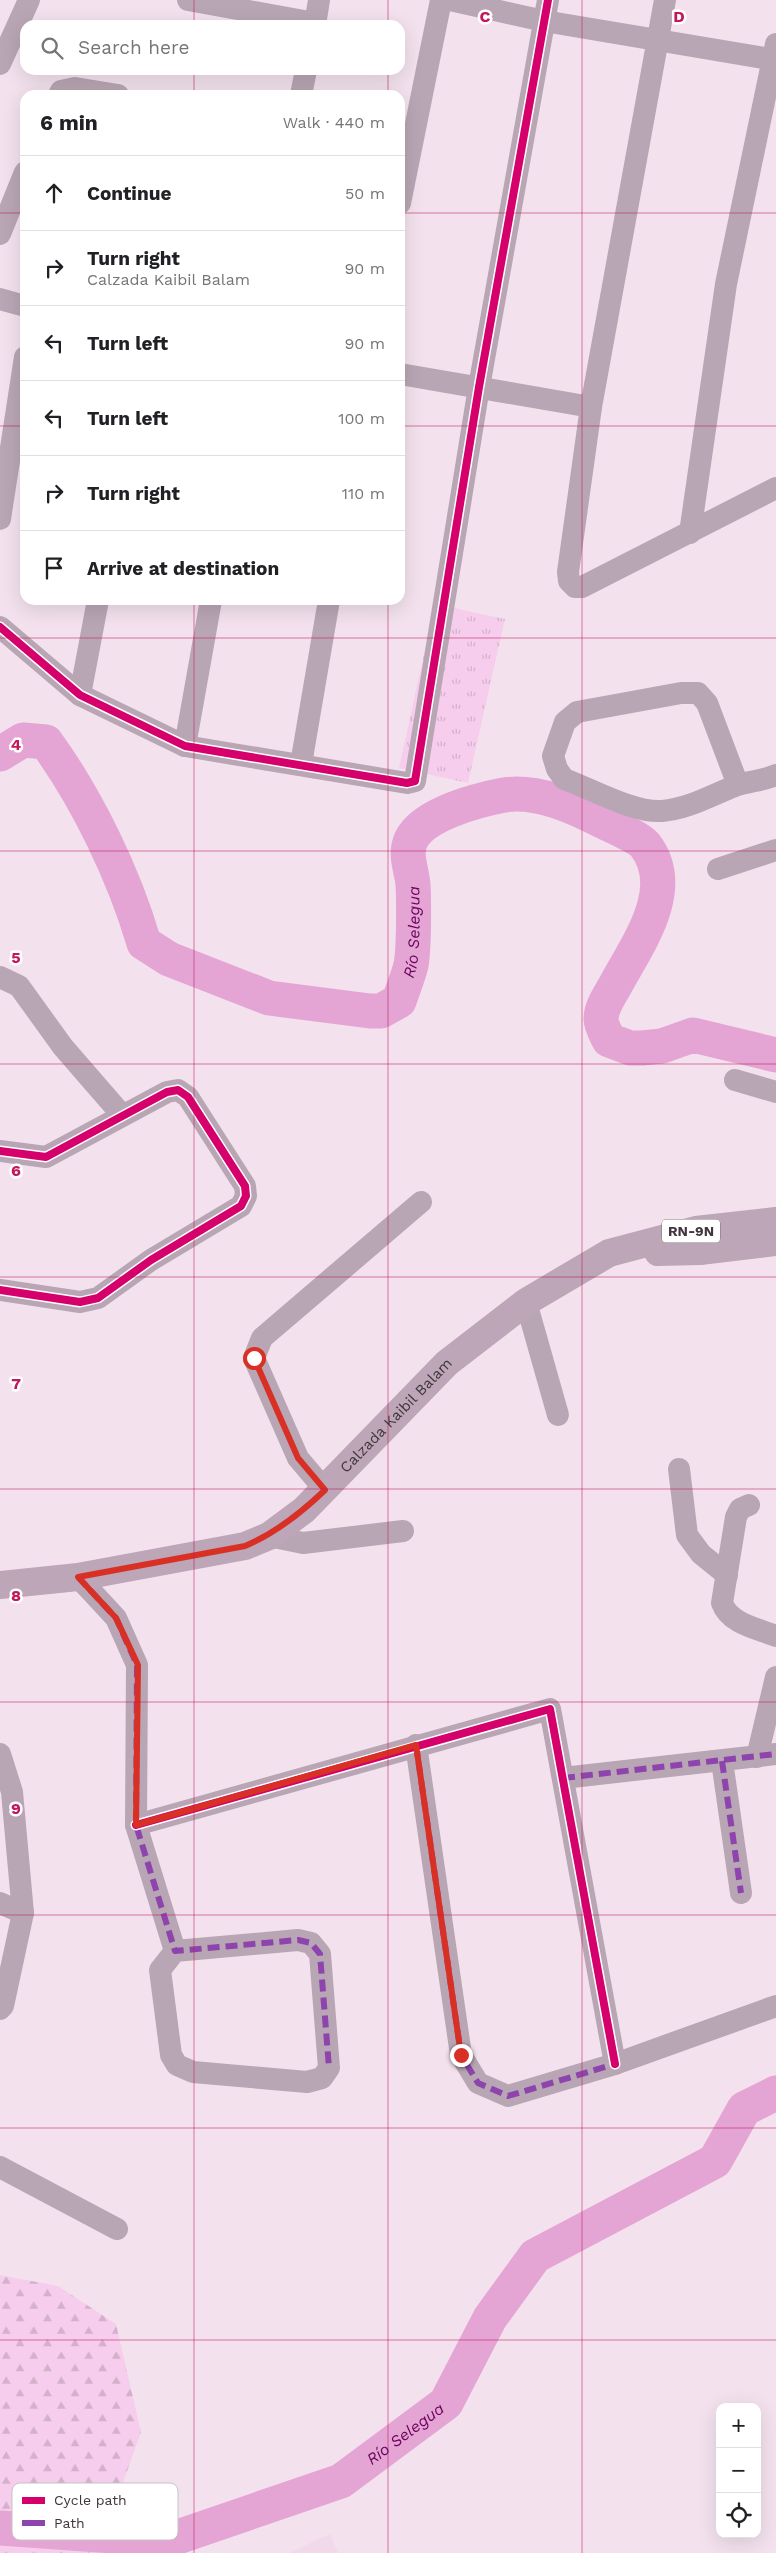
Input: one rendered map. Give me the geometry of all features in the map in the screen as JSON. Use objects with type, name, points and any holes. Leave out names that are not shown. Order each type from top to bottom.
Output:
[{"type":"main road","name":"Calzada Kaibil Balam","points":[[0,1585],[78,1577],[245,1546],[269,1536],[304,1510],[325,1490],[447,1363],[526,1302],[609,1252],[696,1230],[776,1221]]},
{"type":"main road","name":"RN-9N","points":[[609,1252],[700,1251],[776,1242]]},
{"type":"street","points":[[0,64],[29,0]]},
{"type":"street","points":[[188,0],[294,20]]},
{"type":"street","points":[[316,20],[319,0]]},
{"type":"street","points":[[405,178],[441,0]]},
{"type":"street","points":[[450,0],[546,10],[656,41],[775,54],[726,284],[690,533]]},
{"type":"street","points":[[665,0],[656,41],[591,407],[568,572],[569,581],[575,587],[582,587],[776,488]]},
{"type":"street","points":[[0,627],[80,695],[185,746],[407,783],[415,780],[479,387],[546,10]]},
{"type":"street","points":[[302,90],[305,75]]},
{"type":"street","points":[[66,90],[75,88],[87,90]]},
{"type":"street","points":[[0,234],[20,190]]},
{"type":"street","points":[[0,299],[20,305]]},
{"type":"street","points":[[405,375],[591,407]]},
{"type":"street","points":[[0,519],[20,389]]},
{"type":"street","points":[[80,695],[97,605]]},
{"type":"street","points":[[185,746],[211,605]]},
{"type":"street","points":[[301,764],[327,605]]},
{"type":"street","points":[[738,785],[707,703],[698,693],[681,693],[578,712],[565,722],[553,756],[557,769],[564,779],[644,810],[663,811],[678,808],[738,785],[764,780],[776,775]]},
{"type":"street","points":[[718,869],[776,850]]},
{"type":"street","points":[[0,977],[19,986],[64,1047],[122,1116]]},
{"type":"street","points":[[735,1080],[776,1092]]},
{"type":"street","points":[[0,1151],[46,1157],[167,1092],[178,1090],[188,1097],[246,1186],[246,1196],[241,1206],[151,1260],[98,1298],[80,1302],[0,1290]]},
{"type":"street","points":[[325,1490],[298,1458],[254,1358],[257,1346],[262,1338],[422,1202]]},
{"type":"street","points":[[526,1302],[558,1415]]},
{"type":"street","points":[[679,1469],[687,1535],[701,1554],[727,1575]]},
{"type":"street","points":[[749,1505],[740,1510],[736,1517],[722,1602],[726,1612],[733,1619],[776,1636]]},
{"type":"street","points":[[269,1536],[303,1543],[403,1531]]},
{"type":"street","points":[[78,1577],[116,1618],[138,1665],[136,1825],[174,1951]]},
{"type":"street","points":[[563,1778],[767,1755],[776,1678]]},
{"type":"street","points":[[136,1825],[550,1709],[616,2064]]},
{"type":"street","points":[[416,1745],[461,2055],[478,2083],[508,2096],[616,2064],[776,2006]]},
{"type":"street","points":[[0,1754],[12,1792],[23,1913],[3,2006],[0,2009]]},
{"type":"street","points":[[722,1761],[741,1893]]},
{"type":"street","points":[[0,1903],[23,1913]]},
{"type":"street","points":[[298,1940],[311,1942],[320,1954],[329,2068],[322,2078],[308,2082],[193,2072],[177,2065],[170,2056],[160,1970],[174,1951],[298,1940]]},
{"type":"street","points":[[0,2167],[117,2229]]},
{"type":"shaded area","points":[[330,2534],[338,2553],[289,2553]]},
{"type":"green space","points":[[435,604],[505,619],[468,783],[399,768]]},
{"type":"green space","points":[[0,2275],[58,2286],[116,2324],[141,2432],[123,2483],[12,2483],[12,2540],[103,2540],[98,2553],[0,2553]]},
{"type":"waterway","name":"Río Selegua","points":[[0,754],[23,740],[46,742],[76,788],[103,839],[126,891],[144,943],[169,959],[269,998],[370,1011],[381,1011],[399,1001],[411,965],[413,893],[408,851],[411,840],[417,831],[427,823],[452,810],[480,800],[504,795],[516,794],[542,797],[567,805],[591,815],[642,842],[654,862],[658,880],[651,916],[634,952],[602,1010],[601,1021],[609,1040],[630,1048],[642,1048],[662,1046],[693,1035],[776,1055]]},
{"type":"waterway","name":"Río Selegua","points":[[178,2537],[341,2481],[446,2403],[490,2318],[535,2256],[715,2161],[744,2109],[776,2093]]},
{"type":"waterway","name":"Río Selegua","points":[[0,2528],[12,2529]]},
{"type":"marked path","points":[[78,1577],[116,1618],[137,1665],[136,1825],[175,1951],[298,1940],[311,1943],[320,1954],[329,2068]]},
{"type":"marked path","points":[[416,1745],[461,2055],[478,2083],[508,2096],[615,2064],[615,2060]]},
{"type":"marked path","points":[[563,1778],[776,1754]]},
{"type":"marked path","points":[[722,1761],[741,1893]]},
{"type":"cycle path","points":[[0,627],[80,695],[185,746],[407,783],[415,781],[479,387],[548,0]]},
{"type":"cycle path","points":[[0,1151],[46,1157],[167,1092],[178,1090],[188,1097],[245,1186],[246,1196],[241,1206],[151,1260],[98,1298],[80,1302],[0,1290]]},
{"type":"cycle path","points":[[136,1825],[550,1709],[615,2064]]},
{"type":"route","points":[[254,1358],[298,1458],[325,1490],[304,1510],[269,1536],[245,1546],[78,1577],[116,1618],[138,1665],[136,1825],[416,1745],[461,2055]]}]
